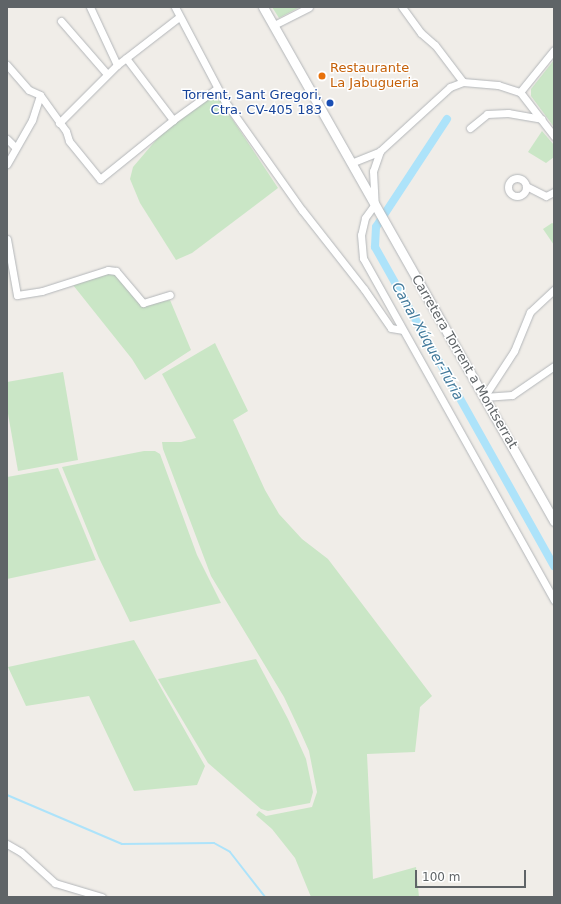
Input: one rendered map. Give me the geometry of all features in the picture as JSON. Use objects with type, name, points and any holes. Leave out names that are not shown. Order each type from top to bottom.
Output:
[{"type":"main road","name":"Carretera Torrent a Montserrat","points":[[264,7],[554,520]]},
{"type":"street","points":[[90,7],[117,65]]},
{"type":"street","points":[[175,7],[216,89],[302,210],[364,289],[390,328],[402,330]]},
{"type":"street","points":[[274,25],[309,7]]},
{"type":"street","points":[[402,7],[421,33],[435,45],[463,82]]},
{"type":"street","points":[[59,123],[117,65],[179,16]]},
{"type":"street","points":[[61,21],[107,74]]},
{"type":"street","points":[[520,92],[554,50]]},
{"type":"street","points":[[126,58],[173,120]]},
{"type":"street","points":[[7,65],[29,90],[40,95],[66,131],[69,141],[100,179],[173,120],[216,89]]},
{"type":"street","points":[[351,163],[380,151],[450,87],[463,82],[492,84],[520,92],[554,136]]},
{"type":"street","points":[[7,164],[15,147],[32,120],[40,95]]},
{"type":"street","points":[[470,128],[487,114],[508,112],[541,119]]},
{"type":"street","points":[[7,139],[15,147]]},
{"type":"street","points":[[380,151],[374,171],[376,206],[365,218],[361,251],[368,270],[554,600]]},
{"type":"street","points":[[526,186],[546,196],[554,192]]},
{"type":"street","points":[[7,239],[17,295],[49,289],[108,270],[116,271],[122,276],[138,299],[143,303],[170,294]]},
{"type":"street","points":[[484,397],[514,351],[530,312],[554,290]]},
{"type":"street","points":[[484,397],[512,395],[554,366]]},
{"type":"street","points":[[7,844],[21,852],[55,883],[102,897]]},
{"type":"green space","points":[[272,7],[300,7],[279,18]]},
{"type":"green space","points":[[554,60],[554,127],[531,96],[531,89]]},
{"type":"green space","points":[[215,93],[278,188],[192,253],[176,260],[140,203],[130,179],[133,167],[162,133]]},
{"type":"green space","points":[[542,131],[554,145],[554,157],[546,163],[528,152]]},
{"type":"green space","points":[[552,223],[554,224],[554,245],[543,229]]},
{"type":"green space","points":[[111,273],[116,274],[139,303],[144,305],[170,300],[191,350],[145,380],[132,359],[73,285]]},
{"type":"green space","points":[[215,343],[248,411],[233,420],[265,490],[279,514],[302,539],[328,559],[432,696],[420,707],[415,752],[367,754],[373,879],[416,867],[419,897],[311,897],[295,858],[272,829],[256,815],[259,811],[266,816],[312,807],[317,792],[309,751],[301,733],[284,697],[211,576],[163,449],[162,442],[181,442],[196,438],[162,374]]},
{"type":"green space","points":[[63,372],[78,460],[18,471],[7,408],[7,382]]},
{"type":"green space","points":[[144,451],[155,451],[160,454],[197,555],[221,603],[130,622],[99,558],[62,467]]},
{"type":"green space","points":[[58,468],[96,560],[7,579],[7,477]]},
{"type":"green space","points":[[134,640],[205,766],[197,785],[134,791],[89,696],[26,706],[8,667]]},
{"type":"green space","points":[[256,659],[288,719],[306,759],[313,792],[310,803],[268,811],[261,809],[208,763],[158,679]]},
{"type":"waterway","name":"Canal Xúquer-Túria","points":[[447,119],[376,227],[375,247],[554,566]]},
{"type":"waterway","points":[[7,795],[122,844],[214,843],[230,852],[265,897]]},
{"type":"place","name":"Restaurante La Jabugueria","points":[[322,76]]},
{"type":"place","name":"Torrent, Sant Gregori, Ctra. CV-405 183","points":[[330,103]]}]
